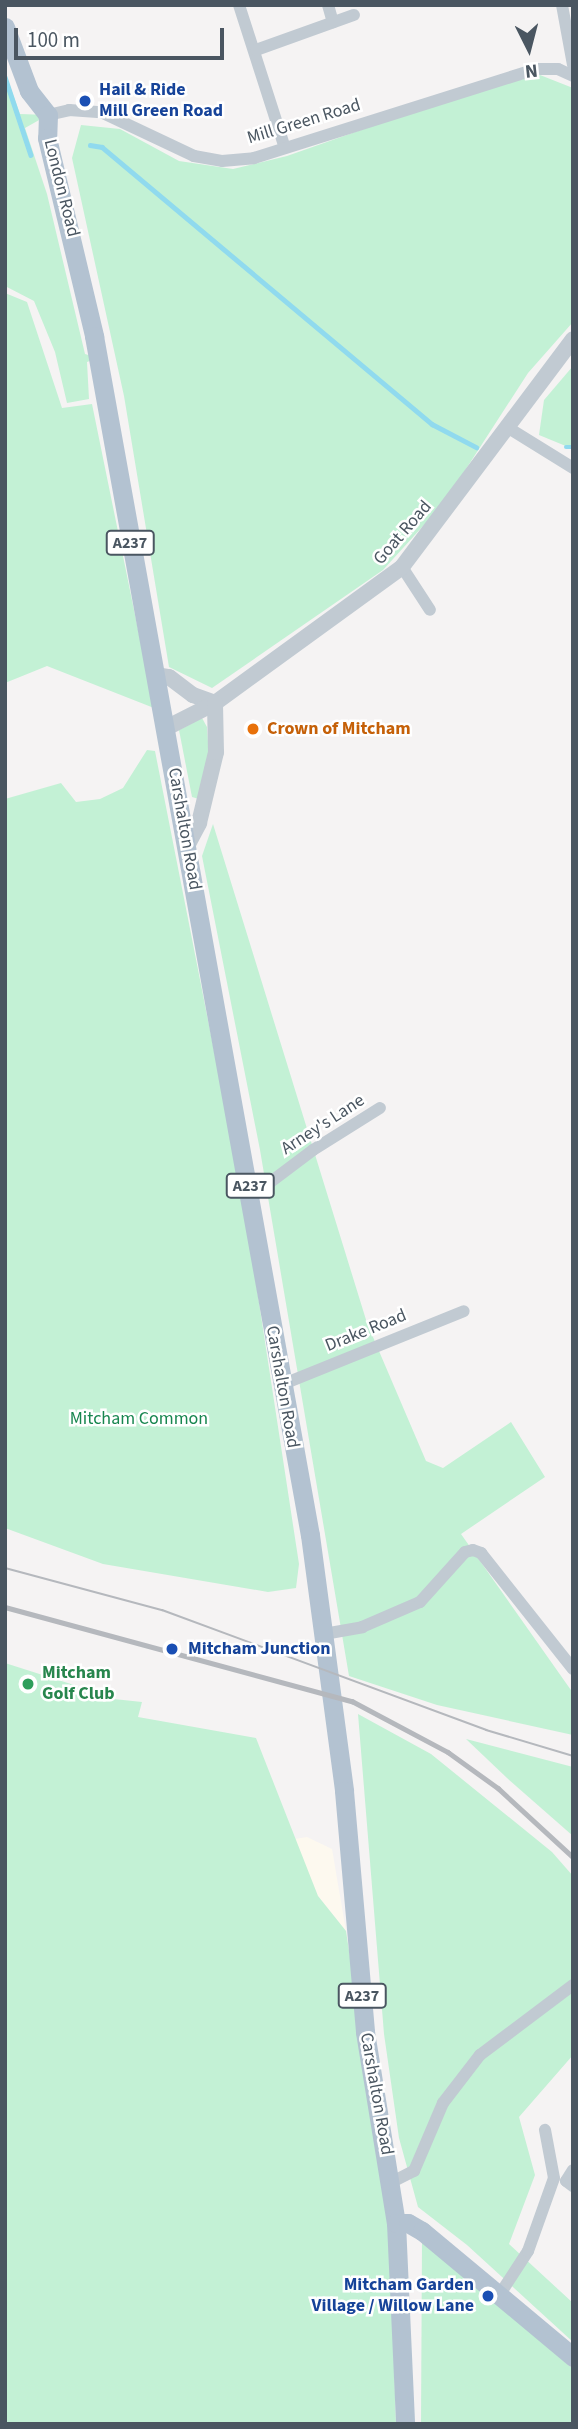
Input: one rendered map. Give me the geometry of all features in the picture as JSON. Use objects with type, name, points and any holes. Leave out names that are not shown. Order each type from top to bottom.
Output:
[{"type":"main road","name":"London Road","points":[[5,27],[29,91],[48,115],[47,138],[98,358]]},
{"type":"main road","name":"Carshalton Road","points":[[98,358],[252,1196],[281,1385],[325,1639],[342,1767],[365,2032],[397,2223],[405,2424]]},
{"type":"main road","points":[[397,2223],[422,2231],[573,2357]]},
{"type":"street","points":[[239,5],[256,50],[285,148]]},
{"type":"street","points":[[328,5],[333,22]]},
{"type":"street","points":[[562,5],[573,65]]},
{"type":"street","points":[[256,50],[354,15]]},
{"type":"street","name":"Mill Green Road","points":[[48,115],[69,110],[101,112],[208,161],[254,158],[536,69],[573,76]]},
{"type":"street","name":"Goat Road","points":[[166,728],[215,703],[402,567],[573,339]]},
{"type":"street","points":[[507,427],[573,468]]},
{"type":"street","points":[[402,567],[430,610]]},
{"type":"street","points":[[156,675],[169,677],[193,695],[215,703],[216,752],[199,823],[187,846]]},
{"type":"street","name":"Arney's Lane","points":[[252,1196],[313,1150],[380,1108]]},
{"type":"street","name":"Drake Road","points":[[281,1385],[464,1311]]},
{"type":"street","points":[[325,1639],[362,1627],[420,1602],[465,1552],[473,1550],[481,1553],[573,1669]]},
{"type":"street","points":[[392,2182],[414,2171],[443,2103],[480,2055],[573,1985]]},
{"type":"street","points":[[500,2294],[528,2251],[567,2178],[545,2130]]},
{"type":"shaded area","points":[[307,1837],[332,1849],[346,1931],[318,1896],[294,1839]]},
{"type":"green space","points":[[5,72],[20,114],[48,115],[25,128],[47,194],[85,354],[98,358],[87,362],[89,399],[67,403],[55,352],[34,301],[5,286]]},
{"type":"green space","points":[[540,75],[573,88],[573,322],[528,373],[444,503],[383,570],[212,688],[169,667],[124,396],[72,158],[81,125],[120,129],[179,161],[233,169],[287,156],[466,93]]},
{"type":"green space","points":[[5,293],[27,302],[62,408],[92,404],[154,708],[47,666],[5,683]]},
{"type":"green space","points":[[573,366],[573,449],[539,435],[544,400]]},
{"type":"green space","points":[[202,718],[207,727],[209,756],[199,799],[192,797],[179,730]]},
{"type":"green space","name":"Mitcham Common","points":[[147,750],[155,751],[243,1198],[299,1564],[296,1588],[268,1592],[103,1564],[5,1528],[5,799],[61,783],[76,802],[100,799],[123,788]]},
{"type":"green space","points":[[213,824],[367,1323],[426,1461],[443,1468],[511,1422],[545,1477],[461,1534],[573,1693],[573,1735],[437,1705],[349,1676],[260,1150],[202,856]]},
{"type":"green space","name":"Mitcham Golf Club","points":[[5,1663],[74,1685],[95,1697],[142,1702],[138,1717],[256,1738],[318,1896],[346,1931],[389,2213],[396,2424],[5,2424]]},
{"type":"green space","points":[[358,1714],[431,1754],[552,1852],[573,1876],[573,2055],[519,2117],[535,2175],[509,2244],[573,2303],[573,2342],[467,2245],[418,2207],[399,2138],[384,2034]]},
{"type":"green space","points":[[466,1739],[573,1767],[573,1836],[507,1778]]},
{"type":"green space","points":[[422,2240],[573,2369],[573,2424],[421,2424]]},
{"type":"waterway","points":[[5,77],[31,155]]},
{"type":"waterway","points":[[90,145],[102,147],[432,424],[476,447]]},
{"type":"waterway","points":[[566,447],[573,447]]},
{"type":"tram line","points":[[5,1568],[162,1610],[486,1730],[573,1756]]},
{"type":"railway","points":[[5,1607],[352,1701],[448,1752],[498,1788],[573,1857]]},
{"type":"place","name":"Hail & Ride Mill Green Road","points":[[85,101]]},
{"type":"place","name":"Crown of Mitcham","points":[[253,729]]},
{"type":"place","name":"Mitcham Junction","points":[[172,1649]]},
{"type":"place","name":"Mitcham Golf Club","points":[[28,1684]]},
{"type":"place","name":"Mitcham Garden Village / Willow Lane","points":[[488,2296]]}]
